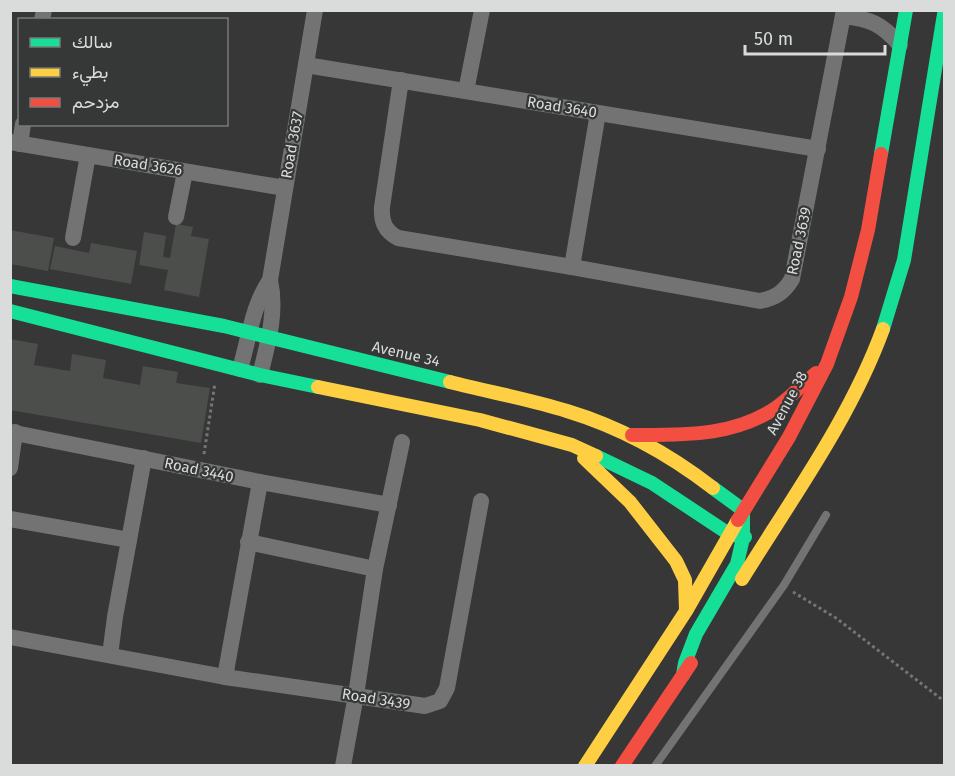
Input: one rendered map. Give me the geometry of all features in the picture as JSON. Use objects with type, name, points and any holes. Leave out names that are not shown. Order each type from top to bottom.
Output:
[{"type":"street","name":"Road 3637","points":[[260,375],[270,338],[274,303],[270,280],[315,10]]},
{"type":"street","points":[[466,91],[482,10]]},
{"type":"street","name":"Avenue 38","points":[[585,765],[686,611],[743,510],[789,437],[827,363],[851,297],[868,230],[906,10]]},
{"type":"street","points":[[844,13],[885,28],[900,45]]},
{"type":"street","name":"Road 3639","points":[[401,80],[382,207],[382,223],[398,238],[760,301],[780,295],[792,279],[844,13]]},
{"type":"street","points":[[622,765],[683,675],[840,421],[871,359],[894,295],[908,238],[945,14]]},
{"type":"street","name":"Road 3640","points":[[306,65],[818,149]]},
{"type":"street","points":[[572,267],[598,113]]},
{"type":"street","points":[[15,143],[22,126]]},
{"type":"street","name":"Road 3626","points":[[15,143],[285,188]]},
{"type":"street","points":[[73,238],[88,155]]},
{"type":"street","points":[[176,217],[185,171]]},
{"type":"street","name":"Road 3637","points":[[240,369],[258,301],[270,280]]},
{"type":"street","name":"Avenue 34","points":[[10,286],[224,326],[568,411],[630,435],[681,464],[743,510]]},
{"type":"street","points":[[10,311],[260,375],[480,420],[572,445],[652,483],[729,534],[744,537],[755,536],[775,526]]},
{"type":"street","points":[[630,435],[682,435],[741,426],[776,407],[827,363]]},
{"type":"street","points":[[10,468],[13,432]]},
{"type":"street","name":"Road 3440","points":[[13,432],[260,482],[389,505]]},
{"type":"street","points":[[343,765],[375,569],[402,442]]},
{"type":"street","points":[[572,445],[630,502],[676,561],[685,580],[686,611]]},
{"type":"street","points":[[110,655],[144,458]]},
{"type":"street","points":[[225,677],[260,482]]},
{"type":"street","name":"Road 3439","points":[[10,637],[225,677],[425,706],[440,701],[447,688],[481,501]]},
{"type":"street","points":[[683,675],[688,649],[737,564],[744,537],[743,510]]},
{"type":"street","points":[[10,519],[129,540]]},
{"type":"street","points":[[249,542],[375,569]]},
{"type":"lane","points":[[654,765],[784,585],[826,515]]},
{"type":"path","points":[[202,470],[218,364]]},
{"type":"path","points":[[784,585],[836,618],[945,701]]},
{"type":"building","points":[[176,224],[193,227],[191,236],[209,239],[199,297],[164,290],[168,270],[139,265],[144,232],[166,236],[163,257],[170,258]]},
{"type":"building","points":[[10,230],[54,238],[48,271],[10,264]]},
{"type":"building","points":[[91,243],[137,251],[131,284],[50,269],[55,246],[89,253]]},
{"type":"building","points":[[10,339],[38,344],[34,365],[70,371],[72,354],[106,360],[103,378],[140,385],[143,366],[178,372],[176,383],[210,388],[201,443],[10,410]]},
{"type":"traffic: fast","points":[[881,154],[906,10]]},
{"type":"traffic: fast","points":[[883,329],[904,260],[944,14]]},
{"type":"traffic: fast","points":[[10,286],[224,326],[450,382]]},
{"type":"traffic: fast","points":[[10,311],[260,375],[318,387]]},
{"type":"traffic: fast","points":[[596,456],[652,483],[729,534],[745,537]]},
{"type":"traffic: fast","points":[[683,675],[696,634],[737,564],[743,538],[743,510],[713,488]]},
{"type":"traffic: slow","points":[[742,579],[837,426],[870,362],[883,329]]},
{"type":"traffic: slow","points":[[450,382],[524,399],[606,425],[661,453],[713,488]]},
{"type":"traffic: slow","points":[[318,387],[480,420],[572,445],[596,456]]},
{"type":"traffic: slow","points":[[584,458],[630,502],[676,561],[685,580],[686,610]]},
{"type":"traffic: slow","points":[[585,766],[686,611],[738,520]]},
{"type":"traffic: jam","points":[[738,520],[789,437],[827,364],[851,297],[868,230],[881,154]]},
{"type":"traffic: jam","points":[[632,435],[689,434],[743,424],[777,407],[816,373]]},
{"type":"traffic: jam","points":[[622,766],[691,663]]}]
